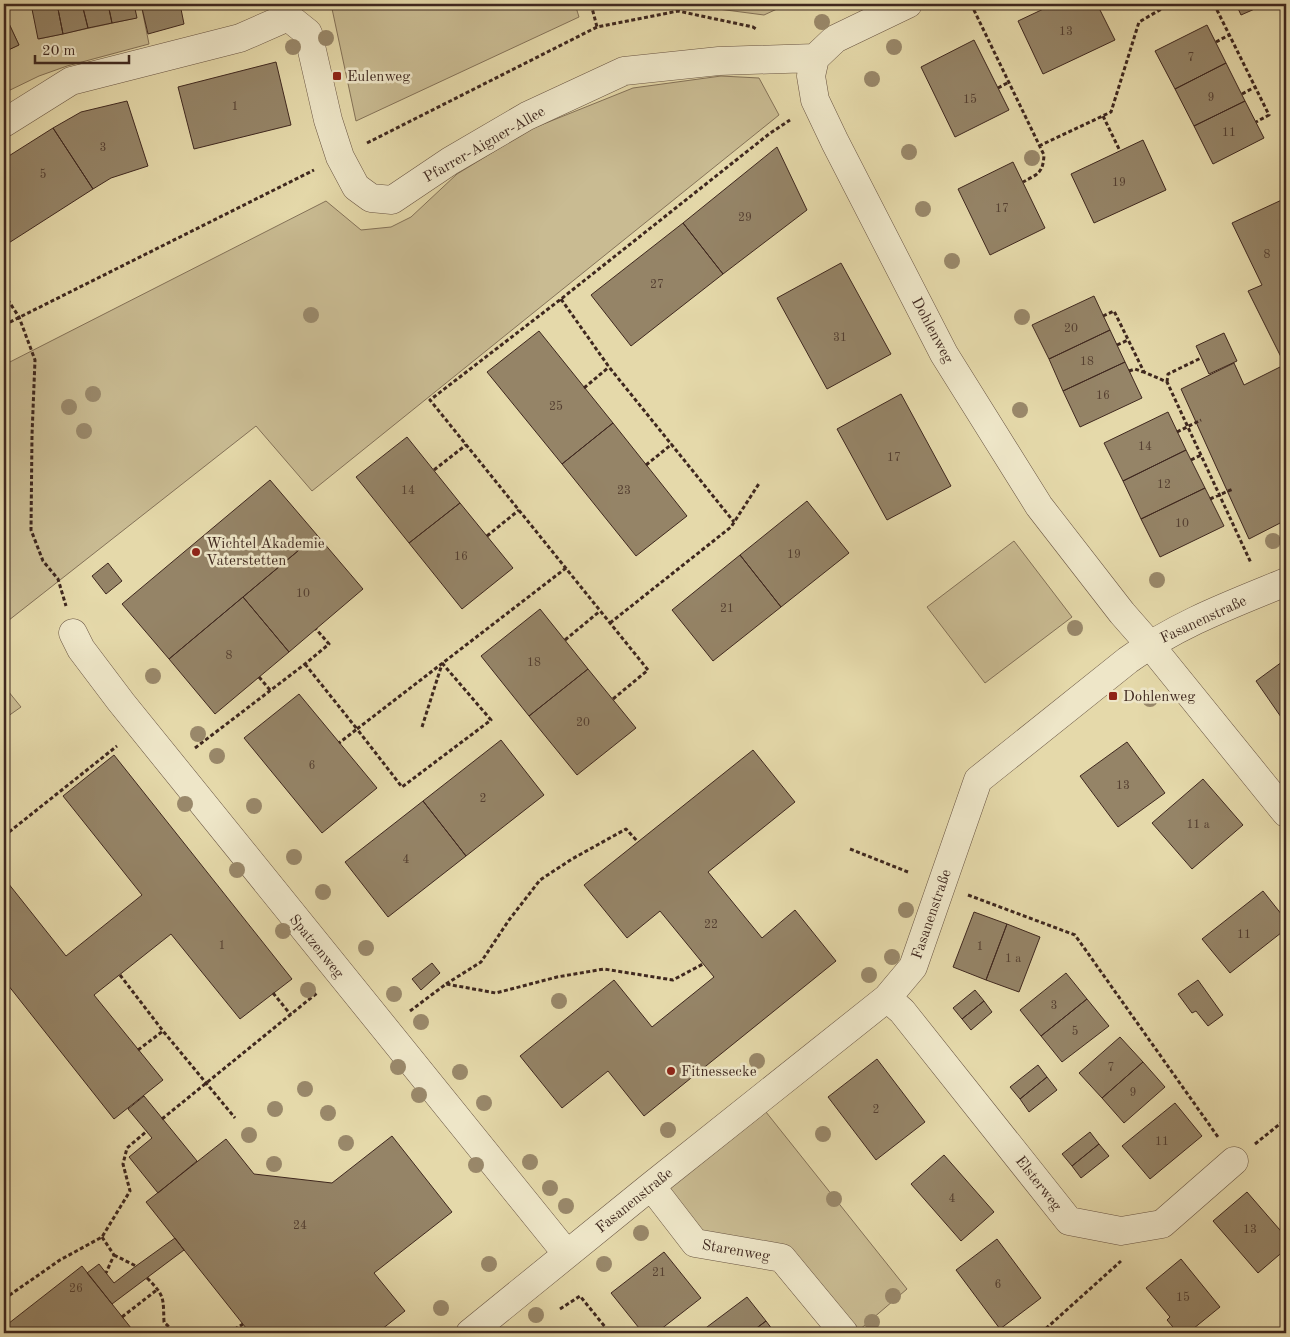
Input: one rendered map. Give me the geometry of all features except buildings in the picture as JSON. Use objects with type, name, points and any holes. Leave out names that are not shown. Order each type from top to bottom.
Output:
[{"type":"street","points":[[815,58],[835,39],[908,4]]},
{"type":"street","points":[[4,123],[71,81],[240,38],[285,10]]},
{"type":"street","name":"Pfarrer-Aigner-Allee","points":[[285,10],[308,33],[328,120],[340,157],[356,187],[371,198],[392,200],[450,161],[527,116],[624,71],[719,61],[815,58]]},
{"type":"street","name":"Dohlenweg","points":[[815,58],[811,76],[815,100],[944,354],[1039,506],[1122,613],[1150,644],[1286,813]]},
{"type":"street","name":"Fasanenstraße","points":[[470,1333],[887,998],[913,967],[978,780],[1150,644],[1205,615],[1275,586]]},
{"type":"street","name":"Spatzenweg","points":[[73,633],[80,649],[121,702],[567,1254]]},
{"type":"street","name":"Elsterweg","points":[[887,998],[902,1010],[1068,1221],[1121,1230],[1162,1224],[1234,1161]]},
{"type":"street","name":"Starenweg","points":[[651,1186],[695,1243],[782,1258],[844,1333]]},
{"type":"path","points":[[591,4],[597,27]]},
{"type":"path","points":[[971,4],[1044,155],[1043,165],[1038,174],[1023,182]]},
{"type":"path","points":[[1039,146],[1111,112],[1139,22],[1170,4]]},
{"type":"path","points":[[1214,4],[1269,115],[1256,122]]},
{"type":"path","points":[[1216,42],[1229,35]]},
{"type":"path","points":[[998,88],[1009,82]]},
{"type":"path","points":[[1242,94],[1255,87]]},
{"type":"path","points":[[1103,116],[1120,151]]},
{"type":"path","points":[[613,699],[648,670],[430,400],[769,134],[790,120]]},
{"type":"path","points":[[4,325],[340,157]]},
{"type":"path","points":[[4,294],[19,317],[36,360],[32,435],[31,530],[43,561],[58,579]]},
{"type":"path","points":[[561,299],[610,367],[734,522]]},
{"type":"path","points":[[1104,316],[1114,311],[1144,372]]},
{"type":"path","points":[[1117,345],[1128,340]]},
{"type":"path","points":[[1201,358],[1168,374],[1167,382],[1219,494],[1275,586]]},
{"type":"path","points":[[584,388],[610,367]]},
{"type":"path","points":[[1129,371],[1135,369],[1167,382]]},
{"type":"path","points":[[1178,432],[1200,420]]},
{"type":"path","points":[[646,465],[672,444]]},
{"type":"path","points":[[434,470],[466,445]]},
{"type":"path","points":[[1191,460],[1201,455]]},
{"type":"path","points":[[610,623],[731,527],[760,482]]},
{"type":"path","points":[[1210,499],[1233,489]]},
{"type":"path","points":[[487,536],[519,510]]},
{"type":"path","points":[[339,742],[566,568]]},
{"type":"path","points":[[565,640],[600,611]]},
{"type":"path","points":[[172,766],[329,644],[316,629]]},
{"type":"path","points":[[422,727],[442,663]]},
{"type":"path","points":[[305,664],[402,787],[492,720],[442,663]]},
{"type":"path","points":[[259,677],[270,690]]},
{"type":"path","points":[[4,836],[142,727]]},
{"type":"path","points":[[385,1030],[446,984],[481,962],[509,920],[540,880],[572,859],[626,829],[638,842]]},
{"type":"path","points":[[850,849],[908,872]]},
{"type":"path","points":[[942,884],[1075,935],[1234,1161],[1286,1119]]},
{"type":"path","points":[[446,984],[496,993],[557,977],[604,969],[673,980],[703,964]]},
{"type":"path","points":[[120,975],[163,1031],[235,1118]]},
{"type":"path","points":[[162,1119],[341,975]]},
{"type":"path","points":[[273,993],[291,1015]]},
{"type":"path","points":[[138,1050],[163,1031]]},
{"type":"path","points":[[4,1299],[60,1260],[102,1237],[130,1191],[124,1164],[127,1148],[146,1132]]},
{"type":"path","points":[[102,1237],[114,1255],[136,1266]]},
{"type":"path","points":[[106,1273],[114,1255]]},
{"type":"path","points":[[1041,1333],[1126,1256]]},
{"type":"path","points":[[146,1278],[158,1289],[163,1298],[164,1322],[173,1331],[178,1333]]},
{"type":"path","points":[[122,1316],[158,1289]]},
{"type":"path","points":[[560,1309],[580,1296],[610,1333]]},
{"type":"path","points":[[229,1333],[242,1324]]},
{"type":"shaded area","points":[[4,4],[31,4],[39,39],[136,18],[134,4],[141,4],[149,44],[67,66],[39,76],[4,93],[4,52],[19,45],[4,13]]},
{"type":"shaded area","points":[[331,4],[575,4],[579,17],[356,121]]},
{"type":"shaded area","points":[[680,4],[777,4],[777,9],[764,15]]},
{"type":"shaded area","points":[[721,76],[759,78],[779,115],[312,491],[256,426],[4,624],[4,365],[326,201],[361,230],[391,227],[411,217],[457,174],[531,129],[633,88]]},
{"type":"shaded area","points":[[1014,541],[1072,617],[985,683],[927,607]]},
{"type":"shaded area","points":[[4,686],[21,707],[4,719]]},
{"type":"shaded area","points":[[766,1112],[907,1289],[858,1331],[788,1246],[703,1235],[669,1189]]},
{"type":"place","name":"Eulenweg","points":[[337,76]]},
{"type":"place","name":"Wichtel Akademie Vaterstetten","points":[[196,552]]},
{"type":"place","name":"Dohlenweg","points":[[1113,696]]},
{"type":"place","name":"Fitnessecke","points":[[671,1071]]}]
